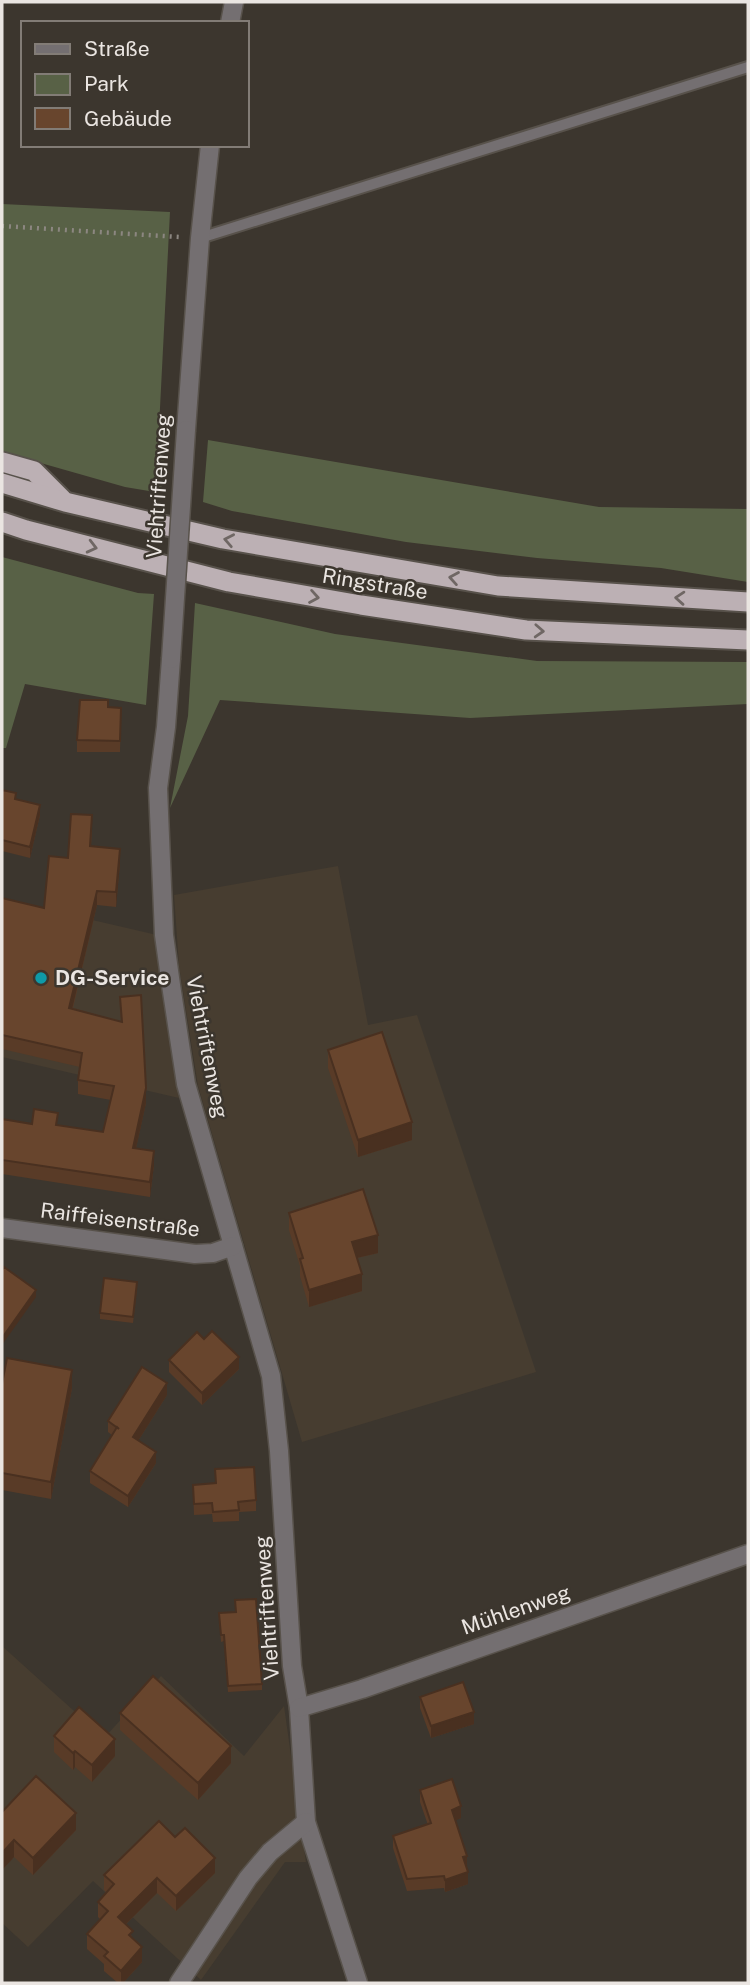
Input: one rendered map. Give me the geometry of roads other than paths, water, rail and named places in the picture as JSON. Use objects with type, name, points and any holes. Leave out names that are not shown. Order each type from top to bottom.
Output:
[{"type":"highway","points":[[2,462],[34,471],[65,502]]},
{"type":"highway","name":"Ringstraße","points":[[2,483],[65,502],[223,539],[498,586],[748,602]]},
{"type":"highway","name":"Ringstraße","points":[[2,522],[229,582],[360,605],[526,630],[748,640]]},
{"type":"highway","points":[[2,530],[26,530]]},
{"type":"street","points":[[230,21],[234,2]]},
{"type":"street","name":"Viehtriftenweg","points":[[210,147],[200,238],[166,727],[158,788],[164,935],[186,1084],[271,1376],[279,1451],[292,1666],[299,1708],[306,1822],[358,1983]]},
{"type":"street","name":"Raiffeisenstraße","points":[[2,1228],[195,1254],[213,1253],[233,1246]]},
{"type":"street","name":"Mühlenweg","points":[[299,1708],[362,1689],[748,1554]]},
{"type":"street","points":[[178,1983],[248,1878],[270,1852],[306,1822]]},
{"type":"lane","points":[[200,238],[748,67]]},
{"type":"place","name":"DG-Service","points":[[41,978]]}]
